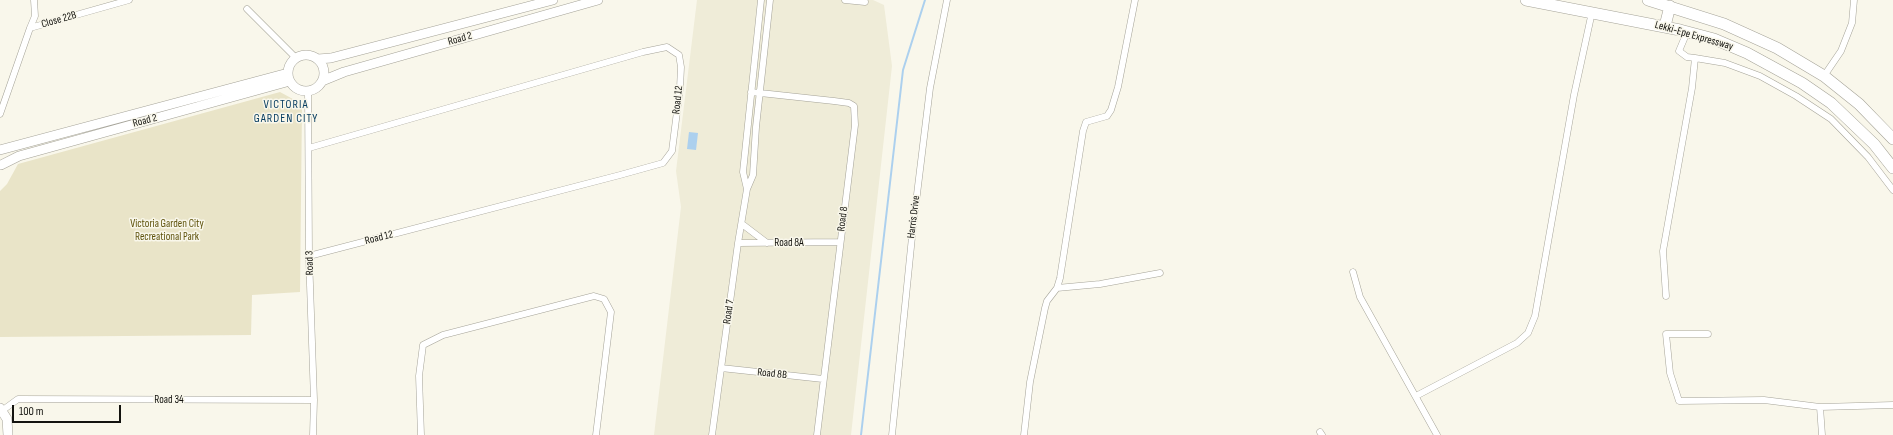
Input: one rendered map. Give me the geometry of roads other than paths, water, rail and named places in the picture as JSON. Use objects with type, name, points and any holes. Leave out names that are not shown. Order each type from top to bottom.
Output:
[{"type":"highway","name":"Lekki-Epe Expressway","points":[[1526,0],[1665,26],[1714,39],[1748,53],[1802,83],[1831,103],[1874,144],[1893,168]]},
{"type":"highway","name":"Lekki-Epe Expressway","points":[[1648,0],[1670,6],[1749,34],[1778,48],[1824,76],[1859,104],[1893,139]]},
{"type":"highway","points":[[1665,26],[1670,6]]},
{"type":"street","points":[[30,28],[35,16],[34,0]]},
{"type":"street","name":"Close 22B","points":[[0,114],[30,28],[129,0]]},
{"type":"street","name":"Road 2","points":[[318,59],[331,58],[553,0]]},
{"type":"street","name":"Road 2","points":[[322,81],[344,72],[598,0]]},
{"type":"street","name":"Road 7","points":[[747,189],[743,172],[761,0]]},
{"type":"street","name":"Road 7","points":[[712,435],[738,243],[747,189],[753,175],[756,127],[770,0]]},
{"type":"street","points":[[845,0],[865,2]]},
{"type":"street","name":"Harris Drive","points":[[892,435],[913,227],[930,88],[947,0]]},
{"type":"street","points":[[1024,435],[1030,382],[1045,308],[1047,301],[1057,288],[1083,131],[1086,122],[1107,116],[1111,110],[1118,87],[1135,0]]},
{"type":"street","points":[[1824,76],[1841,51],[1852,23],[1854,0]]},
{"type":"street","points":[[247,9],[296,58]]},
{"type":"street","points":[[1416,396],[1517,342],[1528,333],[1535,316],[1574,95],[1592,12]]},
{"type":"street","points":[[1687,32],[1679,51],[1687,57],[1725,63],[1760,76],[1796,96],[1831,119],[1868,157],[1893,190]]},
{"type":"street","name":"Road 12","points":[[309,148],[643,52],[666,47],[679,55],[681,67],[680,88],[672,151],[663,162],[620,175],[309,256]]},
{"type":"street","points":[[308,55],[318,59],[324,69],[322,81],[314,89],[308,91],[296,88],[289,77],[289,67],[296,58],[308,55]]},
{"type":"street","points":[[1666,296],[1663,251],[1692,88],[1695,58]]},
{"type":"street","name":"Road 2","points":[[0,150],[120,123],[289,77]]},
{"type":"street","name":"Road 3","points":[[308,91],[309,256],[314,435]]},
{"type":"street","name":"Road 8","points":[[751,92],[841,102],[854,106],[855,125],[817,435]]},
{"type":"street","name":"Road 2","points":[[0,163],[120,123]]},
{"type":"street","points":[[747,126],[756,127]]},
{"type":"street","points":[[742,224],[766,243]]},
{"type":"street","name":"Road 8A","points":[[738,243],[840,242]]},
{"type":"street","points":[[1353,272],[1360,297],[1437,435]]},
{"type":"street","points":[[1057,288],[1100,284],[1160,273]]},
{"type":"street","points":[[421,435],[419,376],[423,345],[443,335],[594,296],[604,299],[610,312],[596,435]]},
{"type":"street","points":[[1708,334],[1666,334],[1670,373],[1679,401],[1764,400],[1820,407],[1893,405]]},
{"type":"street","name":"Road 8B","points":[[721,368],[823,379]]},
{"type":"street","name":"Road 34","points":[[1,409],[18,400],[314,400]]},
{"type":"street","points":[[1820,407],[1822,435]]},
{"type":"street","points":[[1,409],[7,419],[8,435]]},
{"type":"water","points":[[689,132],[698,133],[696,150],[687,149]]},
{"type":"waterway","points":[[861,435],[903,70],[925,0]]},
{"type":"district","name":"VICTORIA GARDEN CITY","points":[[286,112]]},
{"type":"park label","name":"Victoria Garden City Recreational Park","points":[[167,230]]}]
